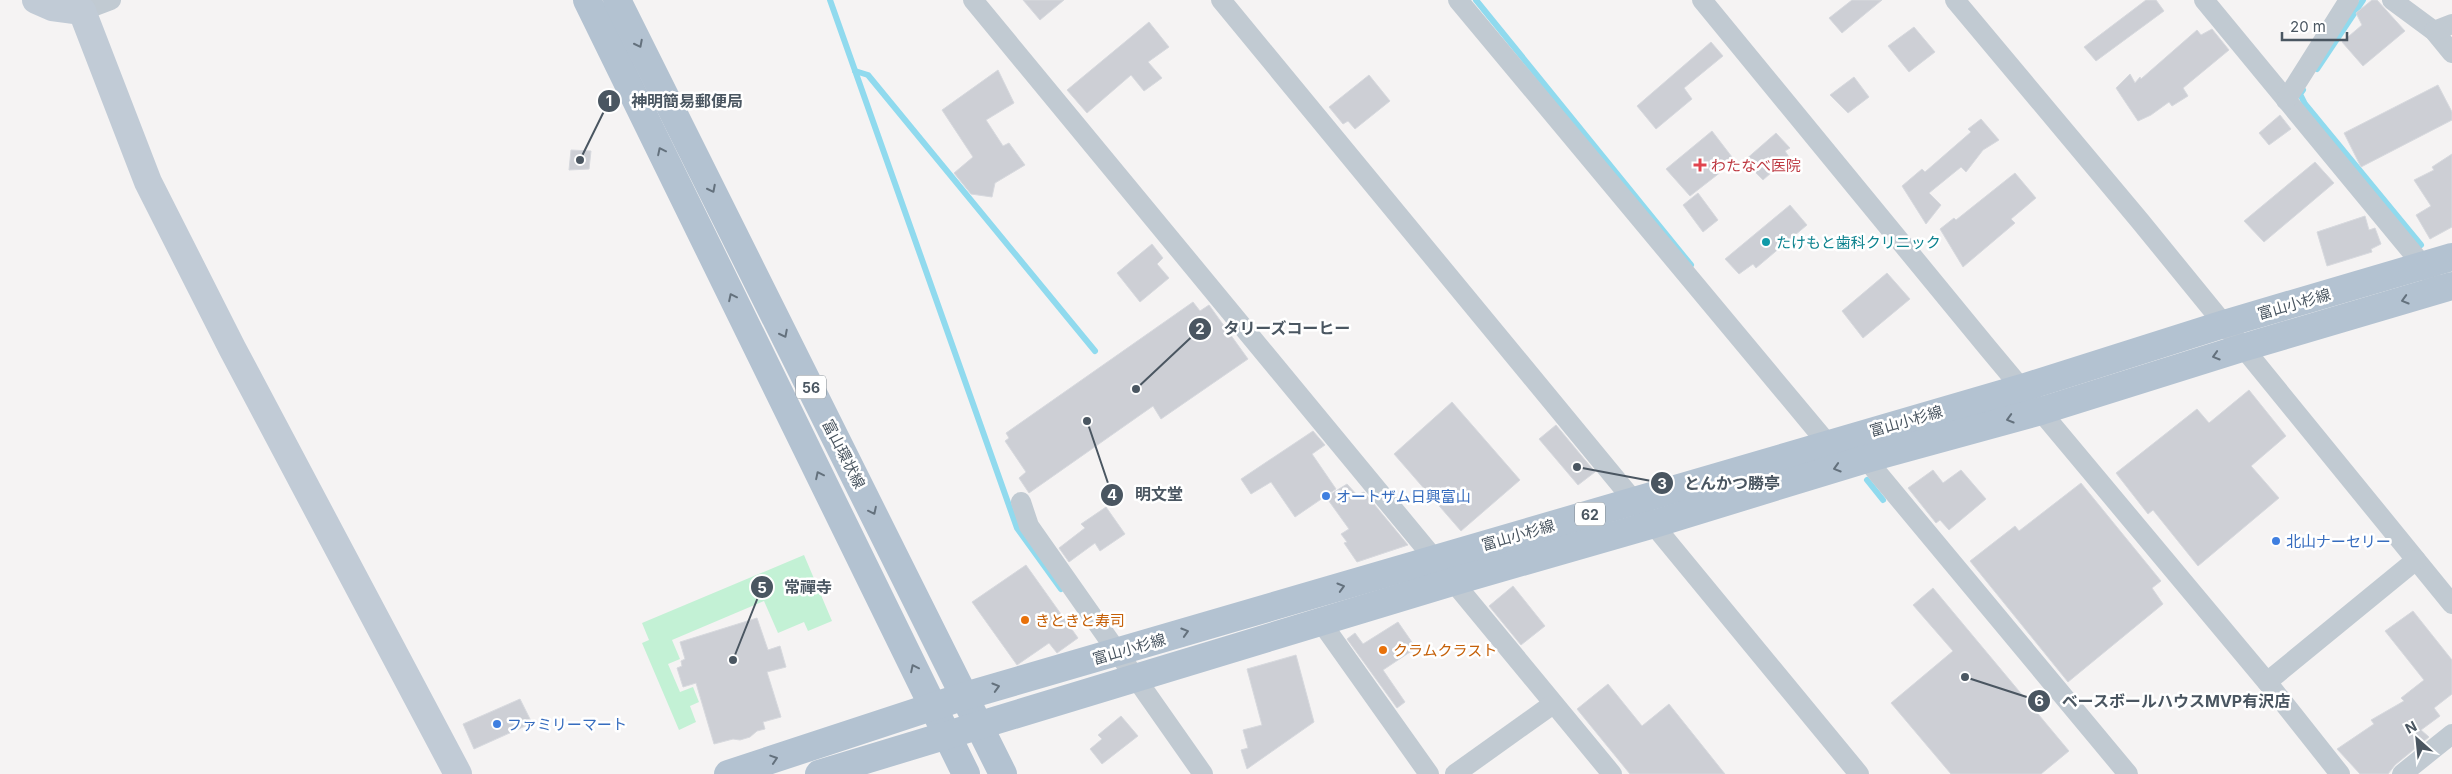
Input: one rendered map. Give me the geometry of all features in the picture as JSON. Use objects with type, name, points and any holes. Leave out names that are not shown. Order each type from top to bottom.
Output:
[{"type":"main road","name":"富山環状線","points":[[587,0],[966,774]]},
{"type":"main road","name":"富山環状線","points":[[617,0],[1003,774]]},
{"type":"main road","name":"富山小杉線","points":[[728,774],[965,696],[2022,388],[2224,324],[2452,257]]},
{"type":"main road","name":"富山小杉線","points":[[819,774],[869,767],[948,736],[1136,677],[1452,582],[1654,524],[1866,459],[2041,411],[2242,348],[2449,291]]},
{"type":"street","points":[[36,0],[52,7],[83,5],[111,0]]},
{"type":"street","points":[[973,0],[1612,774]]},
{"type":"street","points":[[1221,0],[1859,774]]},
{"type":"street","points":[[1458,0],[1828,444]]},
{"type":"street","points":[[1702,0],[2267,682],[2340,774]]},
{"type":"street","points":[[1955,0],[2224,324],[2452,604]]},
{"type":"street","points":[[2204,0],[2422,266],[2449,291]]},
{"type":"street","points":[[2286,100],[2349,0]]},
{"type":"street","points":[[2392,0],[2443,27],[2452,53]]},
{"type":"street","points":[[83,5],[148,182],[242,365],[458,774]]},
{"type":"street","points":[[1866,459],[2128,774]]},
{"type":"street","points":[[1020,502],[1029,526],[1203,774]]},
{"type":"street","points":[[2267,682],[2416,560]]},
{"type":"street","points":[[1320,622],[1429,774]]},
{"type":"street","points":[[1455,774],[1553,704]]},
{"type":"street","points":[[2402,774],[2452,734]]},
{"type":"green space","points":[[804,555],[832,621],[808,631],[804,622],[778,633],[764,601],[672,640],[680,659],[668,664],[680,692],[693,687],[699,702],[690,706],[696,722],[679,730],[642,643],[649,640],[642,623]]},
{"type":"building","points":[[1023,0],[1064,0],[1040,20]]},
{"type":"building","points":[[1852,0],[1882,0],[1842,33],[1829,18]]},
{"type":"building","points":[[2146,0],[2156,0],[2164,11],[2096,61],[2084,47]]},
{"type":"building","points":[[2372,0],[2377,0],[2405,31],[2363,66],[2342,42],[2362,25],[2356,13]]},
{"type":"building","points":[[1149,22],[1169,47],[1148,62],[1162,78],[1144,91],[1131,75],[1087,113],[1067,90]]},
{"type":"building","points":[[1914,27],[1935,52],[1909,72],[1888,46]]},
{"type":"building","points":[[2212,29],[2229,50],[2183,88],[2188,96],[2172,106],[2169,102],[2151,115],[2138,121],[2116,88],[2130,74],[2135,83],[2140,77],[2141,79],[2197,30],[2201,35]]},
{"type":"building","points":[[1711,42],[1723,56],[1684,88],[1692,99],[1656,129],[1637,106]]},
{"type":"building","points":[[998,70],[1014,103],[986,120],[1003,146],[1009,143],[1025,165],[995,183],[992,197],[971,194],[954,173],[973,157],[942,110]]},
{"type":"building","points":[[1369,75],[1390,101],[1355,129],[1348,121],[1343,124],[1329,107]]},
{"type":"building","points":[[1854,77],[1869,97],[1848,113],[1830,95]]},
{"type":"building","points":[[2438,85],[2452,112],[2452,120],[2361,167],[2344,133]]},
{"type":"building","points":[[2280,115],[2291,129],[2269,145],[2259,133]]},
{"type":"building","points":[[1981,119],[1999,140],[1983,150],[1966,172],[1961,167],[1929,193],[1941,205],[1926,224],[1902,186],[1922,169],[1925,172],[1971,132],[1968,129]]},
{"type":"building","name":"わたなべ医院","points":[[1712,131],[1735,161],[1690,196],[1666,169]]},
{"type":"building","points":[[1776,133],[1790,148],[1785,151],[1789,157],[1763,180],[1744,161]]},
{"type":"building","points":[[571,150],[591,151],[589,169],[569,170]]},
{"type":"building","points":[[2452,154],[2452,227],[2430,239],[2416,215],[2431,206],[2414,180],[2434,170],[2432,167]]},
{"type":"building","points":[[2315,162],[2334,183],[2264,242],[2244,221]]},
{"type":"building","points":[[2015,173],[2036,198],[2011,219],[2015,223],[1963,267],[1940,229],[1954,218],[1956,220]]},
{"type":"building","points":[[1698,193],[1718,220],[1703,232],[1683,205]]},
{"type":"building","name":"たけもと歯科クリニック","points":[[1790,205],[1807,225],[1756,268],[1753,264],[1739,274],[1725,259]]},
{"type":"building","points":[[2365,216],[2369,230],[2375,228],[2381,244],[2371,249],[2372,252],[2327,266],[2317,232]]},
{"type":"building","points":[[1152,244],[1163,258],[1157,264],[1169,278],[1140,302],[1117,273]]},
{"type":"building","points":[[1887,273],[1910,299],[1863,338],[1842,311]]},
{"type":"building","points":[[1193,302],[1200,311],[1209,305],[1248,359],[1161,419],[1153,406],[1029,493],[1019,478],[1026,472],[1005,441],[1009,438],[1006,433]]},
{"type":"building","points":[[2249,390],[2286,436],[2251,466],[2279,498],[2198,566],[2153,510],[2148,514],[2116,473],[2197,409],[2209,423]]},
{"type":"building","points":[[1452,402],[1520,480],[1461,531],[1394,454]]},
{"type":"building","points":[[1556,425],[1595,472],[1578,485],[1539,439]]},
{"type":"building","points":[[1313,431],[1325,445],[1312,454],[1336,489],[1295,517],[1271,482],[1251,494],[1241,479]]},
{"type":"building","points":[[1933,470],[1943,483],[1961,470],[1986,499],[1949,530],[1940,520],[1936,523],[1908,488]]},
{"type":"building","points":[[2081,483],[2161,581],[2152,588],[2163,604],[2068,682],[1970,561],[2015,526],[2019,531]]},
{"type":"building","points":[[1347,484],[1357,495],[1364,492],[1408,545],[1357,562],[1344,543],[1347,542],[1341,534],[1349,529],[1326,497]]},
{"type":"building","points":[[1106,507],[1125,534],[1100,551],[1095,543],[1069,562],[1059,548],[1085,528],[1081,524]]},
{"type":"building","name":"きときと寿司","points":[[1026,565],[1078,638],[1057,653],[1049,643],[1017,665],[972,602]]},
{"type":"building","points":[[1513,586],[1545,626],[1521,645],[1489,606]]},
{"type":"building","points":[[1933,588],[2069,751],[2041,774],[1951,774],[1891,703],[1953,651],[1913,605]]},
{"type":"building","points":[[2413,611],[2452,660],[2452,694],[2434,708],[2440,716],[2421,730],[2429,737],[2395,765],[2388,774],[2360,774],[2337,749],[2374,724],[2371,720],[2404,701],[2401,698],[2424,680],[2385,631]]},
{"type":"building","points":[[757,618],[768,650],[780,646],[786,667],[767,672],[781,717],[763,722],[765,729],[757,731],[750,737],[714,744],[696,683],[683,687],[677,668],[682,666],[681,661],[685,659],[680,642]]},
{"type":"building","name":"クラムクラスト","points":[[1398,622],[1416,648],[1383,670],[1405,702],[1397,708],[1347,639],[1355,633],[1363,644]]},
{"type":"building","points":[[1296,655],[1314,722],[1247,769],[1241,750],[1248,748],[1243,730],[1262,725],[1247,669]]},
{"type":"building","points":[[1608,684],[1642,726],[1669,704],[1725,774],[1630,774],[1577,709]]},
{"type":"building","name":"ファミリーマート","points":[[520,699],[532,723],[474,749],[463,724]]},
{"type":"building","points":[[1121,716],[1138,736],[1102,764],[1090,749],[1102,739],[1098,735]]},
{"type":"waterway","points":[[830,0],[1017,528],[1061,589]]},
{"type":"waterway","points":[[1476,0],[1691,265]]},
{"type":"waterway","points":[[2317,69],[2363,0]]},
{"type":"waterway","points":[[855,71],[868,75],[1095,351]]},
{"type":"waterway","points":[[2303,90],[2300,94],[2305,104],[2421,245]]},
{"type":"waterway","points":[[1867,480],[1883,500]]},
{"type":"place","name":"神明簡易郵便局","points":[[580,160]]},
{"type":"place","name":"わたなべ医院","points":[[1700,165]]},
{"type":"place","name":"たけもと歯科クリニック","points":[[1766,242]]},
{"type":"place","name":"タリーズコーヒー","points":[[1136,389]]},
{"type":"place","name":"明文堂","points":[[1087,421]]},
{"type":"place","name":"とんかつ勝亭","points":[[1577,467]]},
{"type":"place","name":"オートザム日興富山","points":[[1326,496]]},
{"type":"place","name":"北山ナーセリー","points":[[2276,541]]},
{"type":"place","name":"きときと寿司","points":[[1025,620]]},
{"type":"place","name":"クラムクラスト","points":[[1383,650]]},
{"type":"place","name":"常禪寺","points":[[733,660]]},
{"type":"place","name":"ベースボールハウスMVP有沢店","points":[[1965,677]]},
{"type":"place","name":"ファミリーマート","points":[[497,724]]}]
